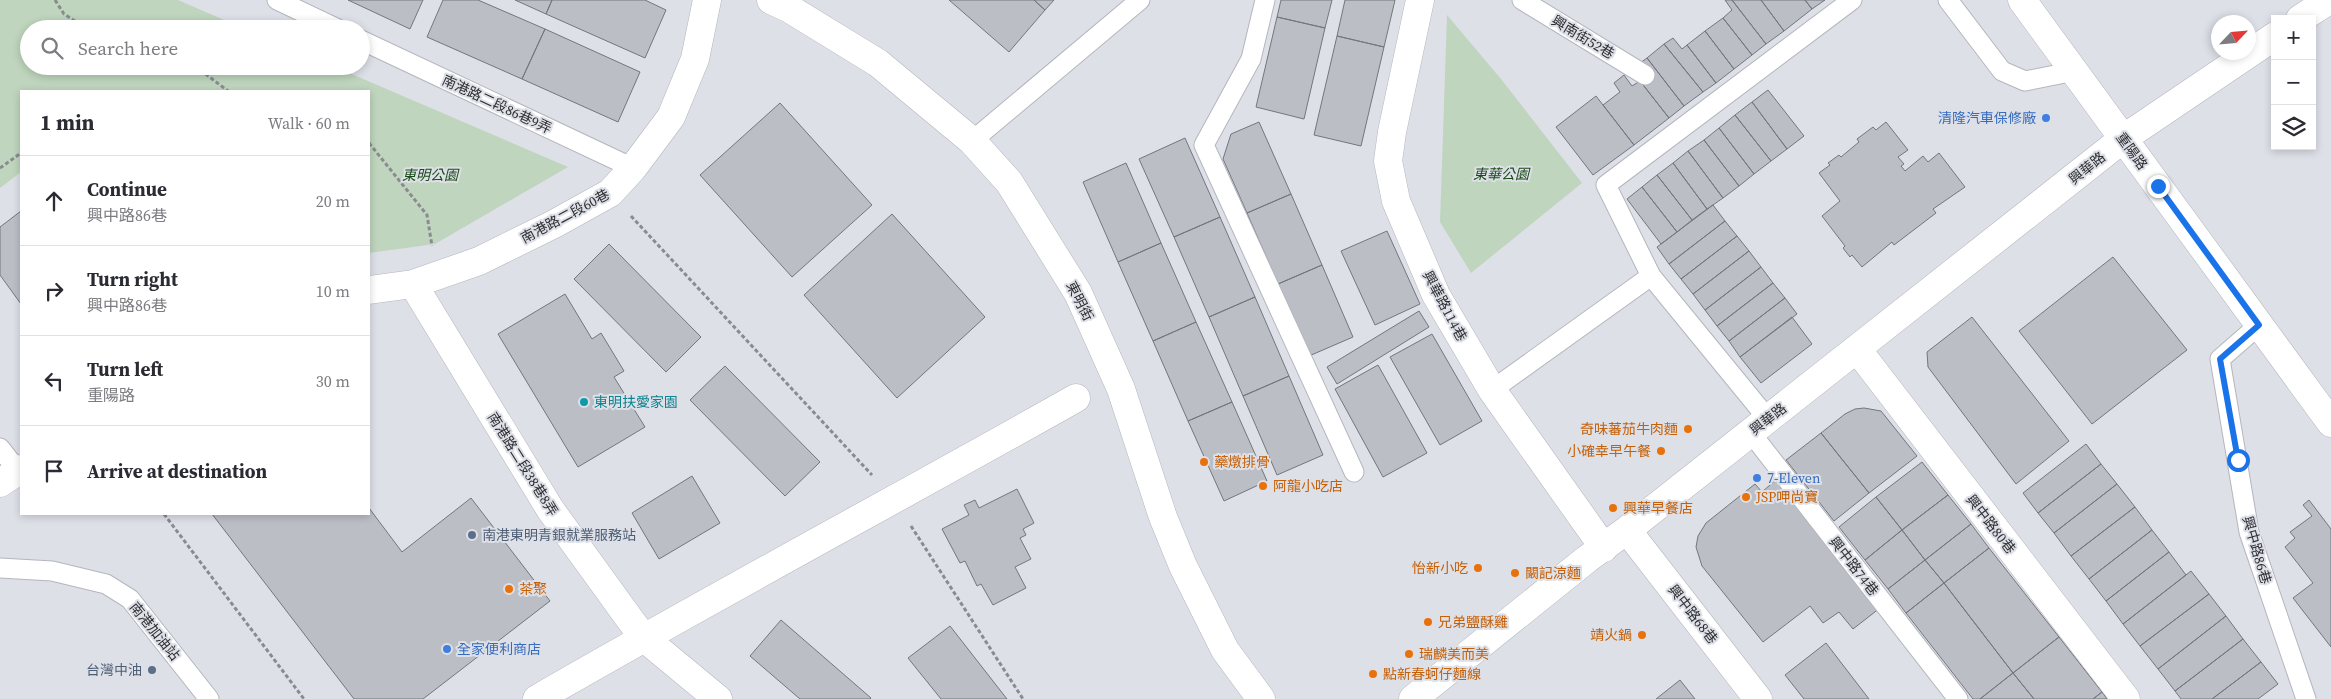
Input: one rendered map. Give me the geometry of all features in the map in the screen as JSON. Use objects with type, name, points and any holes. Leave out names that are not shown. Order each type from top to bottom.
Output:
[{"type":"street","name":"南港路二段60巷","points":[[370,290],[414,284],[479,261],[554,224],[610,193],[633,168],[671,117],[696,59],[707,0]]},
{"type":"street","name":"東明街","points":[[770,0],[790,9],[878,63],[972,141],[1009,182],[1078,293],[1121,389],[1163,516],[1183,566],[1225,650],[1261,699]]},
{"type":"street","name":"興華路114巷","points":[[1420,0],[1392,132],[1388,161],[1396,201],[1436,295],[1492,390],[1604,548]]},
{"type":"street","name":"重陽路","points":[[2022,0],[2331,423]]},
{"type":"street","points":[[2306,15],[2329,0]]},
{"type":"street","name":"興華路","points":[[1413,699],[1587,559],[1627,530],[2124,138],[2271,39]]},
{"type":"street","name":"南港路二段38巷8弄","points":[[414,284],[550,509],[643,638],[718,699]]},
{"type":"street","name":"興中路80巷","points":[[1857,349],[2126,699]]},
{"type":"street","points":[[538,699],[643,638],[1076,398]]},
{"type":"street","name":"興中路68巷","points":[[1627,530],[1758,699]]},
{"type":"lane","points":[[277,0],[319,20]]},
{"type":"lane","points":[[972,141],[1140,0]]},
{"type":"lane","points":[[1266,0],[1251,59],[1204,145],[1354,472]]},
{"type":"lane","name":"興南街52巷","points":[[1522,0],[1645,75]]},
{"type":"lane","name":"興中路74巷","points":[[1852,0],[1606,184],[1651,276],[1958,699]]},
{"type":"lane","points":[[1948,0],[2002,71],[2025,81],[2075,71]]},
{"type":"lane","name":"南港路二段86巷9弄","points":[[370,44],[633,168]]},
{"type":"lane","points":[[1492,390],[1651,276]]},
{"type":"lane","name":"興中路86巷","points":[[2259,325],[2220,359],[2249,532],[2306,699]]},
{"type":"lane","points":[[0,448],[13,474]]},
{"type":"lane","name":"南港加油站","points":[[0,568],[52,571],[106,584],[130,600],[209,699]]},
{"type":"path","points":[[55,0],[64,14],[73,20]]},
{"type":"path","points":[[208,75],[227,90]]},
{"type":"path","points":[[370,144],[427,216],[432,247]]},
{"type":"path","points":[[0,168],[20,154]]},
{"type":"path","points":[[610,193],[895,500],[1024,699]]},
{"type":"path","points":[[165,515],[304,699]]},
{"type":"green space","name":"東明公園","points":[[0,0],[178,0],[224,20],[20,20],[20,75],[354,75],[568,167],[435,244],[370,253],[370,90],[20,90],[20,173],[0,188]]},
{"type":"green space","name":"東華公園","points":[[1447,15],[1501,79],[1582,183],[1471,273],[1440,222]]},
{"type":"building","points":[[348,0],[423,0],[410,29]]},
{"type":"building","points":[[443,0],[478,0],[545,29],[522,79],[427,37]]},
{"type":"building","points":[[515,0],[552,0],[546,14]]},
{"type":"building","points":[[552,0],[645,0],[666,10],[645,58],[546,14]]},
{"type":"building","points":[[949,0],[1034,0],[1045,10],[1009,52]]},
{"type":"building","points":[[1034,0],[1054,0],[1045,10]]},
{"type":"building","points":[[1281,0],[1332,0],[1325,28],[1277,17]]},
{"type":"building","points":[[1345,0],[1395,0],[1384,47],[1337,36]]},
{"type":"building","points":[[1725,0],[1732,0],[1766,44],[1752,55],[1723,18],[1732,10]]},
{"type":"building","points":[[1732,0],[1761,0],[1784,31],[1766,44]]},
{"type":"building","points":[[1761,0],[1805,0],[1812,9],[1784,31]]},
{"type":"building","points":[[1805,0],[1825,0],[1812,9]]},
{"type":"building","points":[[1277,17],[1325,28],[1304,119],[1256,107]]},
{"type":"building","points":[[1723,18],[1752,55],[1734,69],[1705,31]]},
{"type":"building","points":[[545,29],[640,72],[618,122],[522,79]]},
{"type":"building","points":[[1705,31],[1734,69],[1716,83],[1687,45]]},
{"type":"building","points":[[1337,36],[1384,47],[1361,146],[1314,135]]},
{"type":"building","points":[[1673,38],[1682,49],[1687,45],[1716,83],[1703,92],[1664,44]]},
{"type":"building","points":[[1664,44],[1703,92],[1684,106],[1647,58]]},
{"type":"building","points":[[1647,58],[1684,106],[1669,118],[1640,81],[1640,63]]},
{"type":"building","points":[[1624,75],[1632,86],[1640,81],[1669,118],[1634,145],[1603,105],[1620,92],[1614,83]]},
{"type":"building","points":[[1768,90],[1804,136],[1787,149],[1752,102]]},
{"type":"building","points":[[1596,96],[1634,145],[1593,175],[1556,127]]},
{"type":"building","points":[[1752,102],[1787,149],[1771,161],[1735,115]]},
{"type":"building","points":[[780,103],[872,205],[792,277],[700,175]]},
{"type":"building","points":[[1735,115],[1771,161],[1754,174],[1719,128]]},
{"type":"building","points":[[1259,122],[1291,194],[1247,213],[1223,159],[1231,134]]},
{"type":"building","points":[[1886,122],[1908,150],[1898,157],[1904,164],[1901,166],[1905,171],[1923,156],[1928,162],[1939,153],[1965,187],[1933,209],[1936,213],[1894,245],[1892,242],[1862,267],[1852,255],[1850,257],[1843,248],[1845,246],[1822,216],[1840,201],[1819,173],[1830,165],[1828,163],[1839,155],[1841,157],[1859,142],[1857,139],[1873,127],[1876,130]]},
{"type":"building","points":[[1719,128],[1754,174],[1739,186],[1704,140]]},
{"type":"building","points":[[1185,138],[1220,217],[1174,237],[1139,159]]},
{"type":"building","points":[[1704,140],[1739,186],[1723,198],[1688,151]]},
{"type":"building","points":[[1688,151],[1723,198],[1707,209],[1673,163]]},
{"type":"building","points":[[1126,163],[1161,243],[1118,262],[1083,182]]},
{"type":"building","points":[[1673,163],[1707,209],[1692,220],[1657,175]]},
{"type":"building","points":[[1657,175],[1692,220],[1677,232],[1642,187]]},
{"type":"building","points":[[1642,187],[1677,232],[1661,244],[1627,199]]},
{"type":"building","points":[[1291,194],[1322,265],[1278,284],[1247,213]]},
{"type":"building","points":[[1713,205],[1725,221],[1669,264],[1657,247]]},
{"type":"building","points":[[20,212],[20,303],[0,275],[0,227]]},
{"type":"building","points":[[892,214],[985,317],[897,398],[804,295]]},
{"type":"building","points":[[1220,217],[1255,297],[1209,317],[1174,237]]},
{"type":"building","points":[[1725,221],[1737,236],[1681,279],[1669,264]]},
{"type":"building","points":[[1387,231],[1420,304],[1375,325],[1341,251]]},
{"type":"building","points":[[1737,236],[1749,251],[1693,294],[1681,279]]},
{"type":"building","points":[[1161,243],[1196,322],[1153,341],[1118,262]]},
{"type":"building","points":[[609,244],[701,337],[666,372],[574,279]]},
{"type":"building","points":[[1749,251],[1761,267],[1705,310],[1693,294]]},
{"type":"building","points":[[2113,257],[2187,350],[2092,424],[2019,331]]},
{"type":"building","points":[[1322,265],[1353,337],[1309,356],[1278,284]]},
{"type":"building","points":[[1761,267],[1773,283],[1717,326],[1705,310]]},
{"type":"building","points":[[1773,283],[1785,298],[1729,341],[1717,326]]},
{"type":"building","name":"東明扶愛家園","points":[[565,294],[592,339],[601,333],[624,371],[614,377],[645,427],[578,467],[498,334]]},
{"type":"building","points":[[1255,297],[1289,376],[1243,396],[1209,317]]},
{"type":"building","points":[[1785,298],[1797,314],[1740,357],[1729,341]]},
{"type":"building","points":[[1419,311],[1429,327],[1337,384],[1327,367]]},
{"type":"building","points":[[1792,317],[1812,344],[1761,383],[1740,357]]},
{"type":"building","points":[[1972,317],[2069,441],[2016,484],[1928,367],[1927,352]]},
{"type":"building","points":[[1196,322],[1232,402],[1188,421],[1153,341]]},
{"type":"building","points":[[1432,334],[1482,421],[1440,445],[1390,357]]},
{"type":"building","points":[[1378,365],[1427,453],[1383,477],[1335,389]]},
{"type":"building","points":[[725,366],[820,462],[785,496],[690,400]]},
{"type":"building","points":[[1289,376],[1323,455],[1277,475],[1243,396]]},
{"type":"building","points":[[1232,402],[1267,481],[1224,501],[1188,421]]},
{"type":"building","points":[[1864,408],[1881,411],[1917,456],[1869,493],[1821,433],[1845,414],[1855,409]]},
{"type":"building","points":[[1821,433],[1869,493],[1834,521],[1786,460]]},
{"type":"building","points":[[2086,444],[2101,464],[2038,513],[2023,493]]},
{"type":"building","points":[[1922,462],[1948,495],[1902,530],[1876,497]]},
{"type":"building","points":[[2101,464],[2117,484],[2054,533],[2038,513]]},
{"type":"building","points":[[692,476],[720,523],[659,559],[632,513]]},
{"type":"building","points":[[1778,478],[1880,608],[1853,629],[1839,612],[1823,623],[1810,606],[1763,642],[1702,566],[1696,547],[1698,536],[1706,523],[1755,484],[1762,492]]},
{"type":"building","points":[[2117,484],[2135,507],[2071,556],[2054,533]]},
{"type":"building","points":[[1017,489],[1034,523],[1023,529],[1026,535],[1020,538],[1031,559],[1015,567],[1026,588],[993,605],[981,584],[977,586],[965,561],[960,563],[942,529],[969,515],[964,505],[975,500],[979,508]]},
{"type":"building","points":[[1948,495],[1971,524],[1925,560],[1902,530]]},
{"type":"building","points":[[1876,497],[1902,530],[1865,560],[1839,527]]},
{"type":"building","points":[[471,498],[550,601],[423,699],[354,699],[213,515],[370,515],[370,509],[402,552]]},
{"type":"building","points":[[2309,500],[2331,529],[2331,647],[2293,598],[2313,583],[2285,547],[2295,538],[2290,532],[2312,516],[2303,505]]},
{"type":"building","points":[[2135,507],[2152,530],[2089,579],[2071,556]]},
{"type":"building","points":[[1971,524],[1989,548],[1944,583],[1925,560]]},
{"type":"building","points":[[1902,530],[1925,560],[1888,589],[1865,560]]},
{"type":"building","points":[[2152,530],[2169,552],[2106,601],[2089,579]]},
{"type":"building","points":[[1989,548],[2059,637],[2013,673],[1944,583]]},
{"type":"building","points":[[2169,552],[2186,575],[2123,624],[2106,601]]},
{"type":"building","points":[[1925,560],[1944,583],[1906,613],[1888,589]]},
{"type":"building","points":[[2191,571],[2209,594],[2140,646],[2123,624]]},
{"type":"building","points":[[1944,583],[2013,673],[1980,699],[1973,699],[1906,613]]},
{"type":"building","points":[[2209,594],[2226,616],[2158,669],[2140,646]]},
{"type":"building","points":[[2226,616],[2243,639],[2175,691],[2158,669]]},
{"type":"building","points":[[781,620],[871,698],[800,699],[750,656]]},
{"type":"building","points":[[950,626],[1007,699],[941,699],[908,658]]},
{"type":"building","points":[[2059,637],[2102,692],[2093,699],[2034,699],[2013,673]]},
{"type":"building","points":[[2243,639],[2261,662],[2212,699],[2181,699],[2175,691]]},
{"type":"building","points":[[1826,643],[1869,699],[1804,699],[1785,675]]},
{"type":"building","points":[[2261,662],[2278,684],[2258,699],[2212,699]]},
{"type":"building","points":[[2013,673],[2034,699],[1980,699]]},
{"type":"building","points":[[1680,680],[1695,699],[1656,699]]},
{"type":"building","points":[[2102,692],[2107,699],[2093,699]]},
{"type":"place","name":"清隆汽車保修廠","points":[[2046,118]]},
{"type":"place","name":"東明扶愛家園","points":[[584,402]]},
{"type":"place","name":"奇味蕃茄牛肉麵","points":[[1688,429]]},
{"type":"place","name":"小確幸早午餐","points":[[1661,451]]},
{"type":"place","name":"藥燉排骨","points":[[1204,462]]},
{"type":"place","name":"7-Eleven","points":[[1757,478]]},
{"type":"place","name":"阿龍小吃店","points":[[1263,486]]},
{"type":"place","name":"JSP呷尚寶","points":[[1746,497]]},
{"type":"place","name":"興華早餐店","points":[[1613,508]]},
{"type":"place","name":"南港東明青銀就業服務站","points":[[472,535]]},
{"type":"place","name":"怡新小吃","points":[[1478,568]]},
{"type":"place","name":"闞記涼麵","points":[[1515,573]]},
{"type":"place","name":"茶聚","points":[[509,589]]},
{"type":"place","name":"兄弟鹽酥雞","points":[[1428,622]]},
{"type":"place","name":"靖火鍋","points":[[1642,635]]},
{"type":"place","name":"全家便利商店","points":[[447,649]]},
{"type":"place","name":"瑞麟美而美","points":[[1409,654]]},
{"type":"place","name":"台灣中油","points":[[152,670]]},
{"type":"place","name":"點新春蚵仔麵線","points":[[1373,674]]},
{"type":"route","points":[[2158,186],[2259,325],[2220,359],[2238,460]]}]
